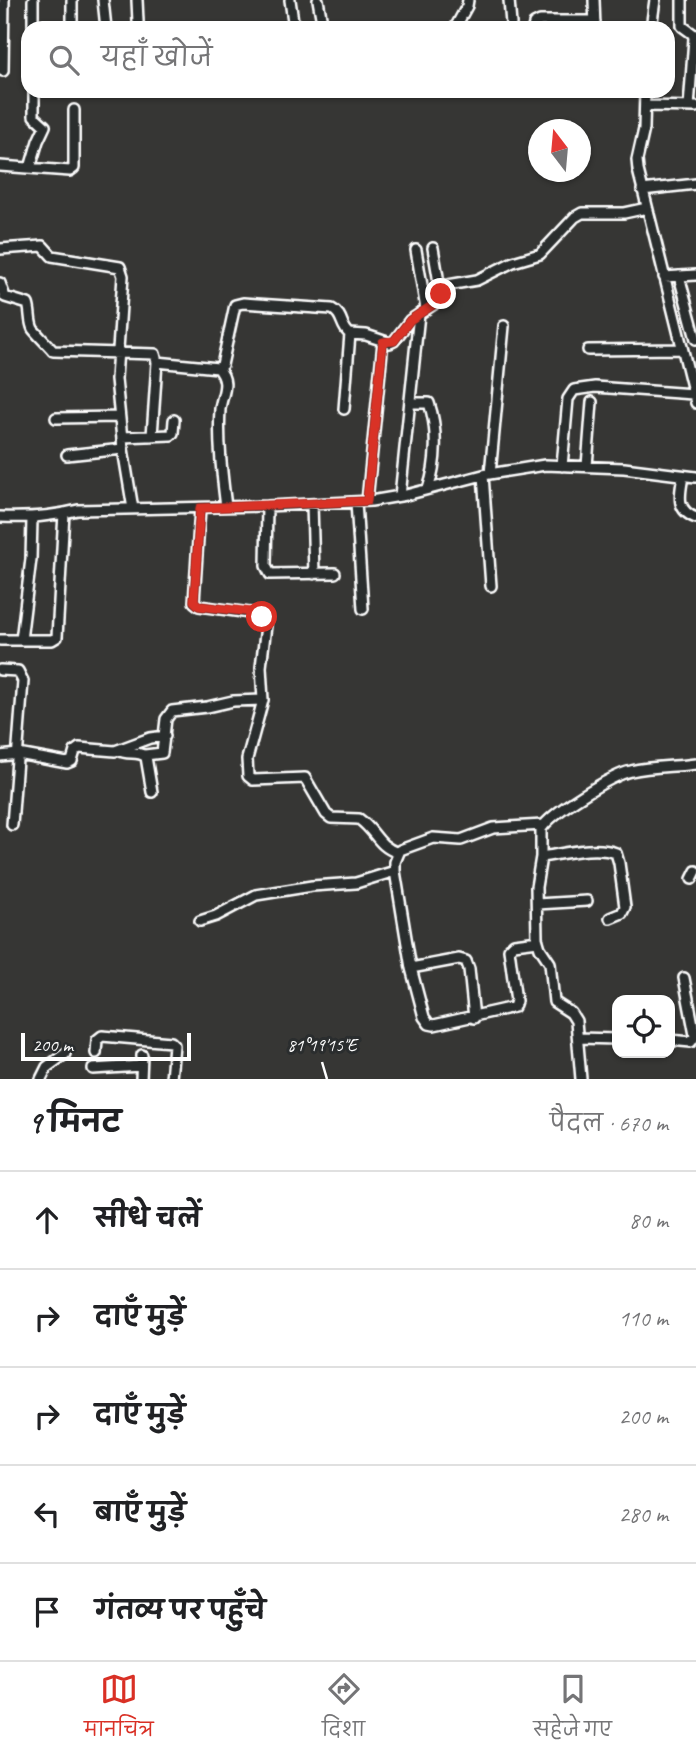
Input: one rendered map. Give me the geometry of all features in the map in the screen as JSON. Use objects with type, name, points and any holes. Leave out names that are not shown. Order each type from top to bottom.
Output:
[{"type":"street","points":[[3,71],[4,0]]},
{"type":"street","points":[[33,0],[33,21]]},
{"type":"street","points":[[72,0],[72,21]]},
{"type":"street","points":[[103,0],[105,21]]},
{"type":"street","points":[[137,0],[138,21]]},
{"type":"street","points":[[290,0],[293,21]]},
{"type":"street","points":[[318,0],[322,21]]},
{"type":"street","points":[[459,21],[468,0]]},
{"type":"street","points":[[509,0],[511,21]]},
{"type":"street","points":[[594,0],[595,21]]},
{"type":"street","points":[[652,21],[655,0]]},
{"type":"street","points":[[645,106],[693,107],[694,38],[693,34],[682,26],[682,0]]},
{"type":"street","points":[[30,168],[44,126],[34,116],[34,98]]},
{"type":"street","points":[[562,466],[568,399],[574,390],[594,387],[695,399],[637,165],[644,129],[645,98]]},
{"type":"street","points":[[0,166],[70,170],[74,168],[74,110]]},
{"type":"street","points":[[642,190],[696,184]]},
{"type":"street","points":[[158,362],[218,368],[222,365],[233,308],[239,303],[332,309],[338,312],[344,328],[350,334],[366,335],[383,342],[394,341],[410,320],[453,282],[477,279],[513,262],[540,254],[578,215],[592,212],[624,213],[647,208]]},
{"type":"street","points":[[0,249],[43,246],[49,254],[56,257],[120,267],[123,276],[116,379],[123,449],[133,509]]},
{"type":"street","points":[[433,247],[441,294]]},
{"type":"street","points":[[400,496],[423,311],[416,250]]},
{"type":"street","points":[[664,277],[696,275]]},
{"type":"street","points":[[679,276],[696,339]]},
{"type":"street","points":[[0,283],[5,297],[28,304],[32,328],[45,338],[53,351],[153,353],[156,356],[158,362],[152,436]]},
{"type":"street","points":[[491,586],[486,475],[504,326]]},
{"type":"street","points":[[344,409],[350,334]]},
{"type":"street","points":[[367,501],[383,342]]},
{"type":"street","points":[[588,350],[682,349]]},
{"type":"street","points":[[218,368],[226,387],[220,406],[219,435],[226,508]]},
{"type":"street","points":[[587,466],[592,402]]},
{"type":"street","points":[[410,403],[429,403],[435,427],[432,474],[428,489]]},
{"type":"street","points":[[56,418],[119,417]]},
{"type":"street","points":[[122,437],[171,435],[174,420]]},
{"type":"street","points":[[66,455],[123,449]]},
{"type":"street","points":[[0,517],[32,519],[78,510],[226,508],[367,501],[527,467],[587,466],[696,477]]},
{"type":"street","points":[[684,476],[680,503],[686,513],[696,518]]},
{"type":"street","points":[[356,502],[363,609]]},
{"type":"street","points":[[313,504],[314,574]]},
{"type":"street","points":[[267,506],[267,571],[270,574],[335,573]]},
{"type":"street","points":[[200,508],[194,601],[199,606],[251,612],[265,621],[261,667],[262,700],[247,761],[248,776],[253,780],[305,778],[326,814],[336,820],[362,821],[383,847],[398,853]]},
{"type":"street","points":[[0,640],[52,640],[59,634],[65,513]]},
{"type":"street","points":[[21,640],[31,559],[32,519]]},
{"type":"street","points":[[0,670],[14,670],[23,676],[24,697],[12,825]]},
{"type":"street","points":[[118,750],[145,755],[162,753],[166,719],[172,711],[233,701],[262,700]]},
{"type":"street","points":[[0,756],[18,754],[67,763],[72,761],[79,748],[118,750],[150,738],[165,736]]},
{"type":"street","points":[[145,755],[152,792]]},
{"type":"street","points":[[581,1079],[574,1017],[554,1002],[550,963],[538,941],[537,881],[541,858],[540,832],[543,825],[579,798],[625,772],[696,764]]},
{"type":"street","points":[[538,941],[514,944],[509,949],[516,1001],[514,1007],[442,1024],[429,1024],[424,1017],[411,968],[395,871],[398,853],[412,844],[433,838],[458,840],[494,828],[543,825]]},
{"type":"street","points":[[541,858],[586,852],[616,853],[625,907],[622,913],[610,918]]},
{"type":"street","points":[[200,921],[216,916],[256,895],[312,886],[356,883],[395,871]]},
{"type":"street","points":[[537,904],[587,901]]},
{"type":"street","points":[[411,968],[454,959],[466,961],[474,1017]]},
{"type":"street","points":[[675,1040],[691,1042],[695,1035],[684,978]]},
{"type":"street","points":[[96,1053],[97,1040],[102,1036],[171,1042],[174,1045],[171,1079]]},
{"type":"street","points":[[578,1038],[612,1039]]},
{"type":"street","points":[[41,1079],[47,1067],[65,1054]]},
{"type":"street","points":[[141,1079],[142,1055]]},
{"type":"street","points":[[93,1069],[141,1066]]},
{"type":"route","points":[[262,617],[251,612],[199,606],[194,601],[200,508],[367,501],[383,342],[394,341],[410,320],[433,305],[441,294]]}]
